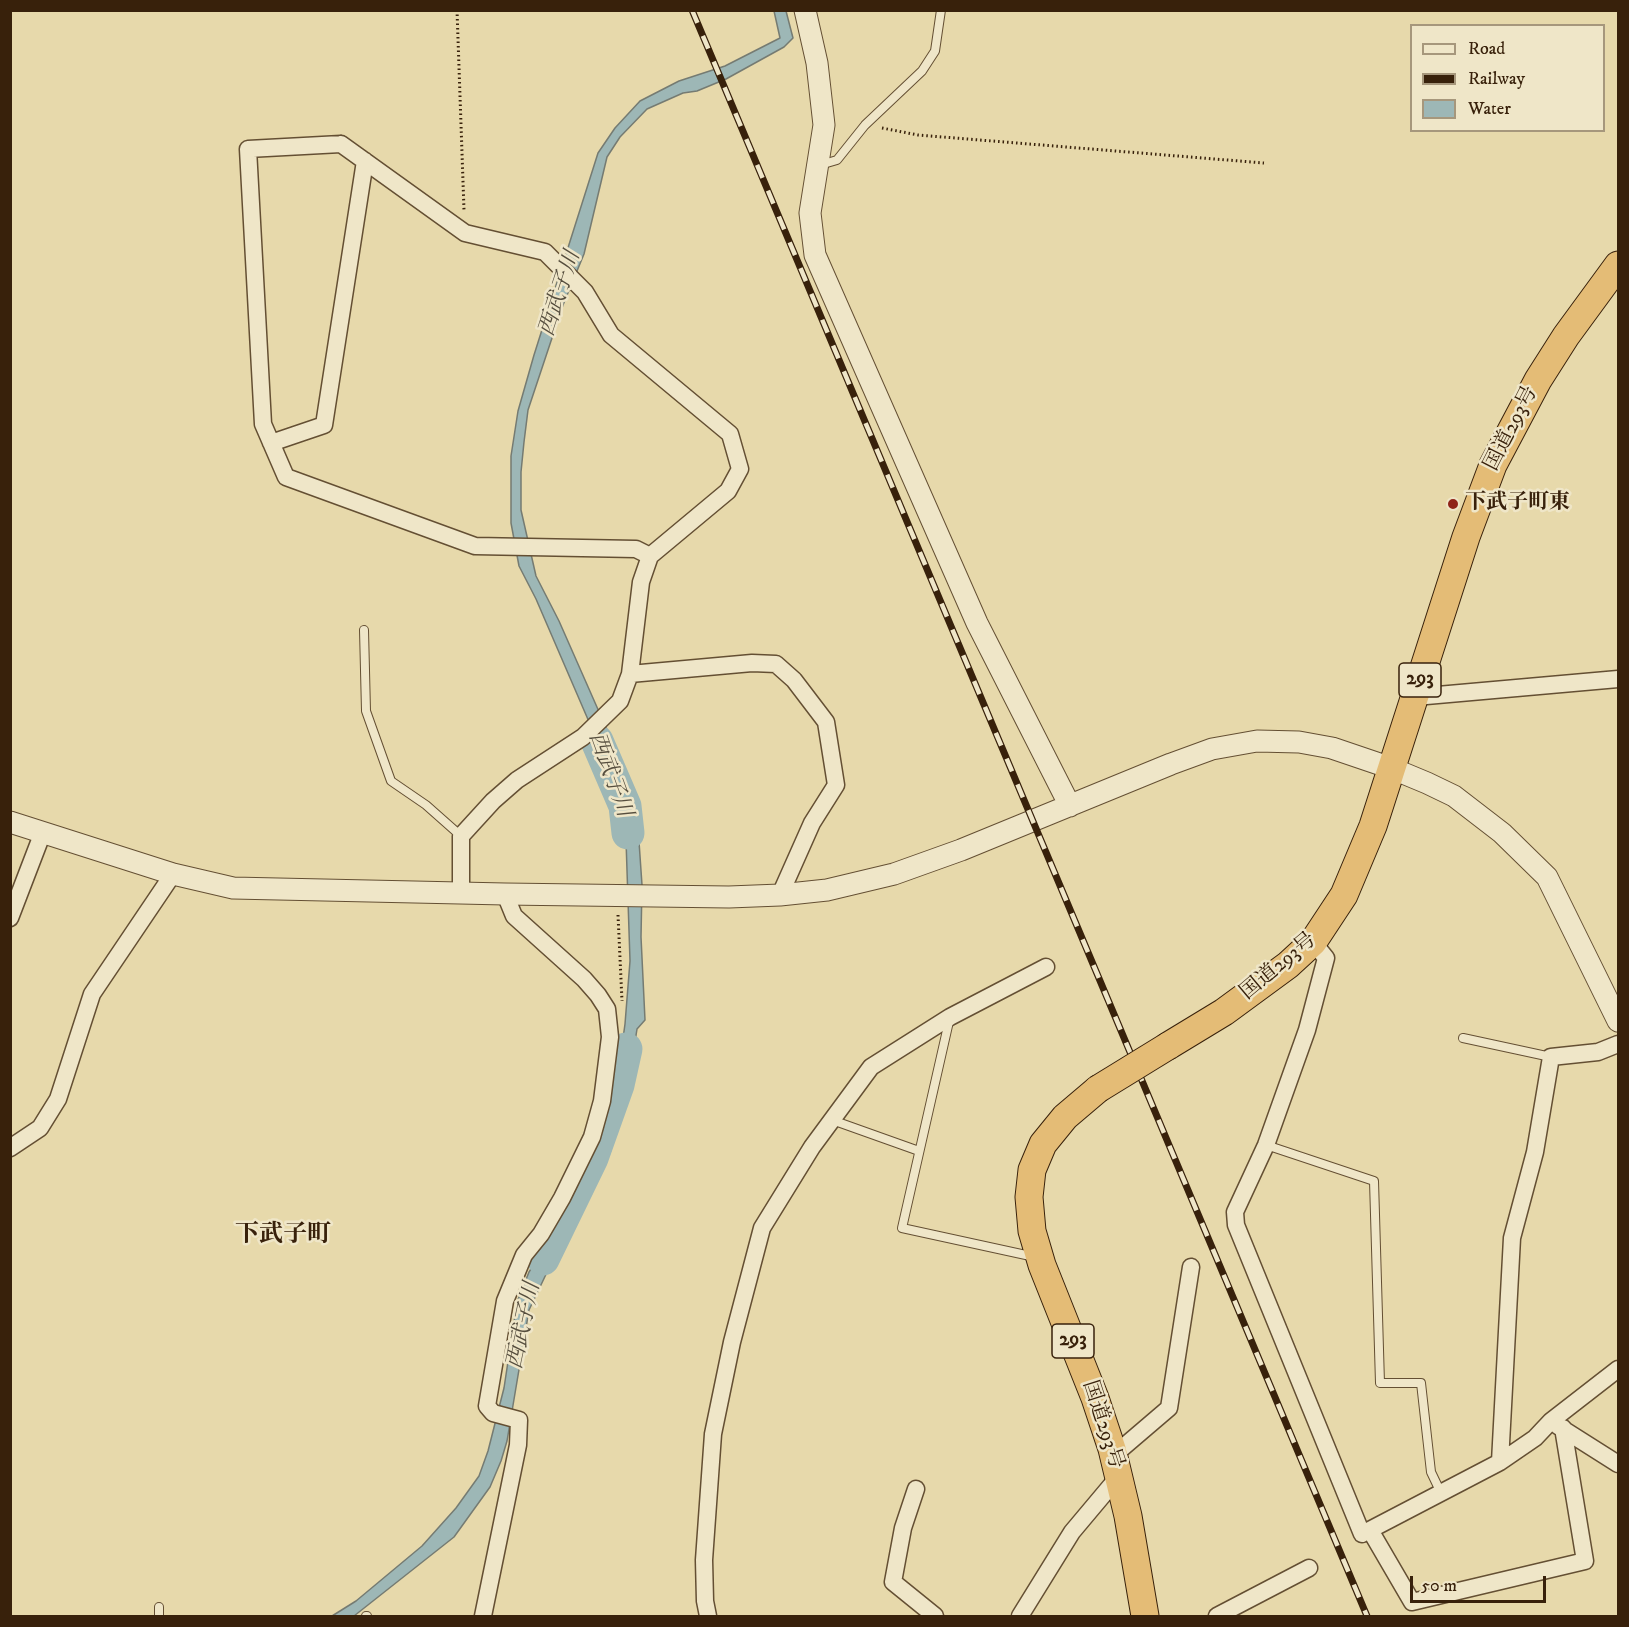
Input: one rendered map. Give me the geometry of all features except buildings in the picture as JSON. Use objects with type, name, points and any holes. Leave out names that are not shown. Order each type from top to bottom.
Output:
[{"type":"highway","name":"国道293号","points":[[1145,1617],[1128,1516],[1116,1465],[1095,1398],[1040,1258],[1032,1231],[1029,1197],[1032,1170],[1043,1144],[1065,1117],[1098,1089],[1224,1012],[1288,965],[1313,942],[1344,896],[1359,863],[1472,519],[1493,465],[1538,380],[1566,336],[1618,265]]},
{"type":"street","points":[[805,10],[817,63],[824,125],[810,213],[815,255],[977,622],[1070,806]]},
{"type":"street","points":[[461,892],[461,836],[493,801],[517,780],[583,736],[620,701],[630,674],[641,582],[650,556],[728,491],[740,468],[730,434],[611,335],[585,292],[545,252],[465,233],[341,144],[248,148],[263,423],[286,477],[475,546],[636,549],[650,556]]},
{"type":"street","points":[[271,443],[324,425],[365,161]]},
{"type":"street","points":[[630,674],[752,663],[776,664],[794,680],[826,722],[836,785],[812,823],[780,895]]},
{"type":"street","points":[[1415,697],[1618,679]]},
{"type":"street","points":[[10,822],[173,874],[233,888],[729,897],[780,895],[827,890],[894,874],[962,850],[1212,749],[1257,741],[1299,742],[1332,748],[1391,768],[1454,796],[1502,833],[1547,877],[1611,990],[1618,1021]]},
{"type":"street","points":[[10,918],[43,832]]},
{"type":"street","points":[[10,1148],[40,1128],[58,1099],[92,994],[173,874]]},
{"type":"street","points":[[483,1617],[518,1445],[519,1420],[493,1413],[487,1406],[505,1301],[524,1255],[541,1234],[562,1198],[592,1137],[602,1101],[610,1036],[607,1009],[598,994],[514,916],[505,894]]},
{"type":"street","points":[[1313,942],[1326,958],[1307,1030],[1266,1145],[1235,1212],[1236,1225],[1362,1534],[1500,1462],[1557,1425],[1618,1369]]},
{"type":"street","points":[[708,1617],[705,1601],[704,1560],[713,1434],[732,1341],[762,1228],[812,1147],[871,1067],[950,1017],[1046,968]]},
{"type":"street","points":[[1500,1462],[1512,1238],[1535,1152],[1551,1057],[1598,1052],[1618,1044]]},
{"type":"street","points":[[1020,1617],[1116,1465],[1169,1408],[1191,1267]]},
{"type":"street","points":[[1370,1530],[1412,1602],[1585,1561],[1557,1425]]},
{"type":"street","points":[[1557,1425],[1618,1464]]},
{"type":"street","points":[[916,1489],[903,1528],[892,1582],[935,1617]]},
{"type":"street","points":[[1216,1617],[1309,1568]]},
{"type":"lane","points":[[818,165],[837,160],[865,124],[922,71],[935,51],[941,10]]},
{"type":"lane","points":[[364,630],[366,711],[391,781],[426,805],[461,836]]},
{"type":"lane","points":[[950,1017],[902,1228],[1040,1258]]},
{"type":"lane","points":[[1463,1038],[1551,1057]]},
{"type":"lane","points":[[832,1119],[919,1151]]},
{"type":"lane","points":[[1266,1145],[1374,1181],[1380,1383],[1421,1383],[1431,1472],[1442,1493]]},
{"type":"lane","points":[[159,1607],[159,1617]]},
{"type":"path","points":[[457,10],[465,233]]},
{"type":"path","points":[[865,124],[918,135],[1264,163]]},
{"type":"water","points":[[774,11],[786,11],[793,38],[784,47],[726,79],[697,91],[683,93],[647,109],[620,137],[607,157],[584,254],[563,305],[528,410],[521,472],[521,510],[536,576],[559,621],[615,748],[638,827],[642,885],[641,937],[645,1020],[637,1029],[628,1087],[621,1114],[610,1153],[591,1195],[570,1224],[529,1310],[507,1441],[490,1487],[454,1537],[354,1616],[332,1616],[356,1601],[422,1546],[456,1508],[479,1476],[488,1451],[504,1388],[517,1302],[529,1272],[573,1203],[592,1166],[614,1103],[625,1024],[630,961],[626,840],[618,789],[536,599],[519,566],[511,523],[511,456],[518,411],[598,153],[615,128],[640,101],[679,81],[725,66],[780,38]]},
{"type":"waterway","name":"西武子川","points":[[597,741],[625,806],[628,833]]},
{"type":"waterway","name":"西武子川","points":[[543,1259],[592,1158],[618,1085],[626,1049]]},
{"type":"railway","points":[[692,10],[1367,1616]]},
{"type":"place","name":"下武子町東","points":[[1453,504]]},
{"type":"district","name":"下武子町","points":[[283,1236]]}]
